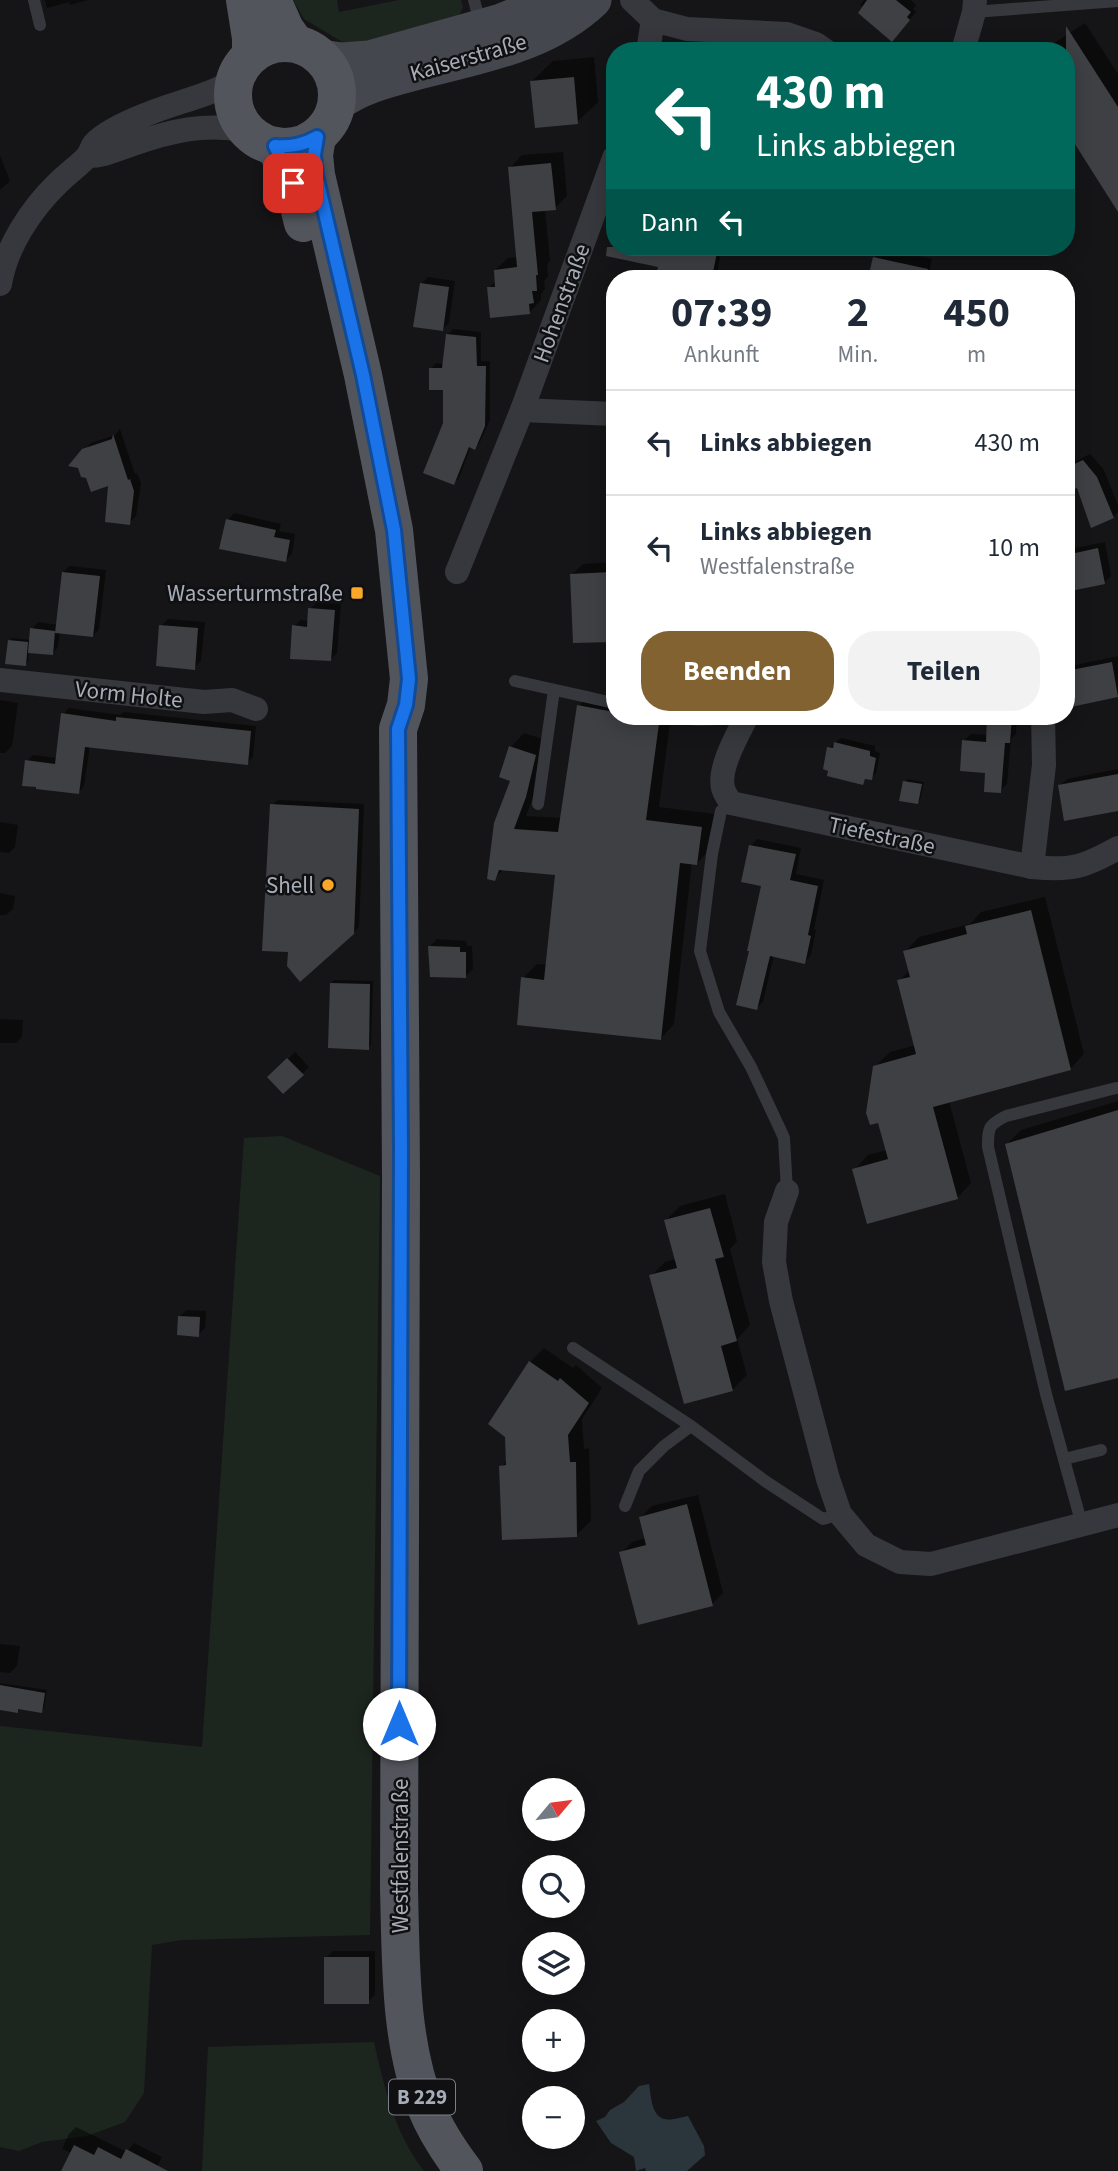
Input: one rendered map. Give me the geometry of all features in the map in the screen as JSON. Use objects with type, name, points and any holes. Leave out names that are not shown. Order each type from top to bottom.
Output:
[{"type":"main road","points":[[246,0],[251,38],[233,102],[241,122],[261,139],[290,147],[304,144],[326,128],[337,104],[337,91],[329,67],[285,29],[272,0]]},
{"type":"main road","name":"Kaiserstraße","points":[[308,50],[360,60],[521,15],[553,0]]},
{"type":"main road","name":"Kaiserstraße","points":[[337,104],[352,93],[377,83],[481,27],[543,35],[562,26],[594,0]]},
{"type":"main road","points":[[243,68],[263,48],[275,44],[308,50]]},
{"type":"main road","name":"Westfalenstraße","points":[[317,137],[314,155],[316,175],[363,375],[394,530],[409,679],[406,705],[398,729],[401,1150],[398,1889],[407,2032],[418,2082],[425,2106],[440,2137],[464,2171]]},
{"type":"main road","name":"Westfalenstraße","points":[[261,139],[293,183],[370,503],[377,537],[381,584],[383,680],[388,706],[398,729]]},
{"type":"street","points":[[632,0],[653,20],[687,29],[787,34],[810,42]]},
{"type":"street","points":[[964,42],[974,6]]},
{"type":"street","points":[[649,42],[653,20]]},
{"type":"street","points":[[0,284],[2,268],[31,215],[57,184],[88,156],[94,144],[116,129],[148,114],[218,90],[243,68]]},
{"type":"street","points":[[88,156],[103,156],[139,142],[196,127],[226,127],[261,139]]},
{"type":"street","name":"Hohenstraße","points":[[457,572],[522,410],[606,180]]},
{"type":"street","points":[[522,410],[606,414]]},
{"type":"street","name":"Vorm Holte","points":[[0,680],[204,702],[232,700],[256,709]]},
{"type":"street","points":[[731,803],[723,789],[722,777],[743,725]]},
{"type":"street","points":[[1032,867],[1044,765],[1043,725]]},
{"type":"street","name":"Tiefestraße","points":[[731,803],[1032,867],[1074,868],[1091,863],[1118,848]]},
{"type":"street","points":[[787,1191],[776,1222],[774,1262],[781,1301],[828,1479],[840,1514],[866,1545],[900,1562],[931,1563],[1118,1515]]},
{"type":"lane","points":[[34,0],[40,25]]},
{"type":"lane","points":[[974,6],[1118,1]]},
{"type":"lane","points":[[515,681],[606,701]]},
{"type":"lane","points":[[538,804],[554,690]]},
{"type":"lane","points":[[731,803],[721,811],[712,854],[700,951],[719,1012],[751,1067],[784,1139],[787,1191]]},
{"type":"lane","points":[[1082,1525],[1046,1394],[1002,1210],[988,1147],[988,1131],[993,1123],[1006,1116],[1116,1088]]},
{"type":"lane","points":[[573,1348],[691,1426],[765,1481],[823,1519],[840,1514]]},
{"type":"lane","points":[[625,1506],[639,1471],[664,1446],[691,1426]]},
{"type":"lane","points":[[1064,1459],[1101,1450]]},
{"type":"shaded area","points":[[293,0],[337,0],[339,12],[399,0],[461,0],[463,7],[457,20],[363,45],[344,43],[304,19]]},
{"type":"shaded area","points":[[282,1136],[380,1176],[370,1935],[182,1940],[152,1945],[144,2093],[125,2122],[87,2136],[42,2142],[19,2151],[0,2147],[0,1726],[202,1747],[244,1138]]},
{"type":"shaded area","points":[[374,2042],[398,2125],[424,2171],[202,2171],[208,2047]]},
{"type":"shaded area","points":[[649,2084],[652,2104],[657,2114],[667,2119],[688,2116],[704,2146],[705,2155],[687,2171],[646,2171],[645,2168],[636,2171],[634,2157],[611,2143],[596,2121],[624,2102],[639,2086]]},
{"type":"building","points":[[867,0],[896,0],[911,12],[907,17],[910,20],[892,42],[858,13]]},
{"type":"building","points":[[1066,26],[1118,107],[1118,212],[1075,144],[1075,42],[1066,42]]},
{"type":"building","points":[[574,77],[578,124],[535,128],[530,81]]},
{"type":"building","points":[[551,163],[556,210],[532,212],[538,275],[537,291],[532,291],[534,303],[529,304],[530,314],[490,318],[487,287],[495,287],[494,270],[517,267],[508,167]]},
{"type":"building","points":[[606,256],[716,256],[714,270],[657,270],[658,267]]},
{"type":"building","points":[[873,257],[928,269],[928,270],[870,270]]},
{"type":"building","points":[[420,283],[449,287],[443,331],[413,327]]},
{"type":"building","points":[[446,334],[476,337],[477,366],[486,366],[485,426],[475,450],[469,447],[454,485],[423,473],[443,423],[443,390],[429,390],[429,368],[442,368]]},
{"type":"building","points":[[113,434],[134,491],[130,525],[105,522],[108,486],[91,492],[86,478],[81,477],[78,468],[68,466],[82,449],[112,439]]},
{"type":"building","points":[[1083,460],[1097,477],[1114,518],[1091,528],[1077,488],[1075,489],[1075,464]]},
{"type":"building","points":[[226,519],[276,530],[274,537],[290,540],[286,562],[219,549]]},
{"type":"building","points":[[1098,548],[1105,584],[1075,590],[1075,553]]},
{"type":"building","points":[[62,572],[100,576],[93,637],[55,633]]},
{"type":"building","points":[[606,572],[606,642],[573,643],[570,574]]},
{"type":"building","points":[[308,608],[335,610],[331,661],[290,659],[292,625],[307,627]]},
{"type":"building","points":[[159,625],[198,628],[195,670],[156,666]]},
{"type":"building","points":[[30,628],[55,631],[53,655],[28,653]]},
{"type":"building","points":[[8,640],[28,642],[26,666],[5,664]]},
{"type":"building","points":[[1112,662],[1118,697],[1075,706],[1075,669]]},
{"type":"building","points":[[577,705],[606,710],[606,725],[659,725],[646,820],[702,827],[697,865],[680,863],[661,1040],[517,1025],[521,977],[544,980],[555,875],[499,870],[495,881],[487,879],[494,823],[510,781],[499,777],[509,746],[536,755],[526,797],[514,829],[558,832]]},
{"type":"building","points":[[61,713],[116,721],[116,717],[251,731],[248,765],[85,747],[79,794],[22,786],[25,760],[55,764]]},
{"type":"building","points":[[987,725],[1011,725],[1010,743],[1005,743],[1001,793],[984,792],[985,773],[960,771],[962,740],[986,742]]},
{"type":"building","points":[[834,742],[870,751],[870,756],[876,758],[872,780],[865,779],[863,785],[827,776],[828,771],[823,769],[827,747],[833,748]]},
{"type":"building","points":[[1118,774],[1118,811],[1064,821],[1058,785]]},
{"type":"building","points":[[903,781],[922,784],[918,804],[899,801]]},
{"type":"building","name":"Shell","points":[[270,804],[359,809],[354,934],[300,982],[287,966],[288,952],[262,951]]},
{"type":"building","points":[[749,845],[796,854],[790,880],[818,886],[805,964],[770,956],[757,1010],[736,1005],[761,886],[741,882]]},
{"type":"building","points":[[1031,910],[1071,1070],[933,1107],[958,1199],[867,1224],[852,1169],[888,1159],[878,1123],[870,1125],[866,1113],[873,1066],[916,1054],[897,980],[910,977],[903,951],[967,934],[965,926]]},
{"type":"building","points":[[428,946],[460,947],[460,952],[466,952],[466,978],[430,977]]},
{"type":"building","points":[[330,983],[370,984],[369,1050],[328,1048]]},
{"type":"building","points":[[287,1058],[304,1075],[283,1094],[267,1077]]},
{"type":"building","points":[[1118,1110],[1118,1378],[1065,1391],[1005,1144]]},
{"type":"building","points":[[710,1208],[724,1257],[715,1259],[737,1341],[721,1346],[733,1391],[684,1404],[649,1275],[677,1268],[664,1220]]},
{"type":"building","points":[[178,1316],[200,1317],[199,1337],[177,1335]]},
{"type":"building","points":[[529,1361],[558,1381],[560,1378],[589,1403],[568,1435],[570,1462],[576,1462],[577,1537],[502,1540],[499,1466],[506,1465],[505,1437],[488,1424]]},
{"type":"building","points":[[687,1504],[713,1606],[638,1625],[619,1552],[646,1545],[639,1517]]},
{"type":"building","points":[[0,1685],[45,1693],[42,1713],[18,1709],[18,1713],[0,1710]]},
{"type":"building","points":[[324,1957],[369,1957],[369,2004],[324,2004]]},
{"type":"building","points":[[74,2145],[94,2155],[98,2147],[121,2159],[126,2149],[168,2171],[61,2171]]},
{"type":"place","name":"Wasserturmstraße","points":[[357,593]]},
{"type":"place","name":"Shell","points":[[328,885]]},
{"type":"route","points":[[293,183],[275,146],[304,144],[317,137],[314,155],[316,175],[363,375],[394,530],[409,679],[406,705],[398,729],[401,1150],[399,1724]]}]
